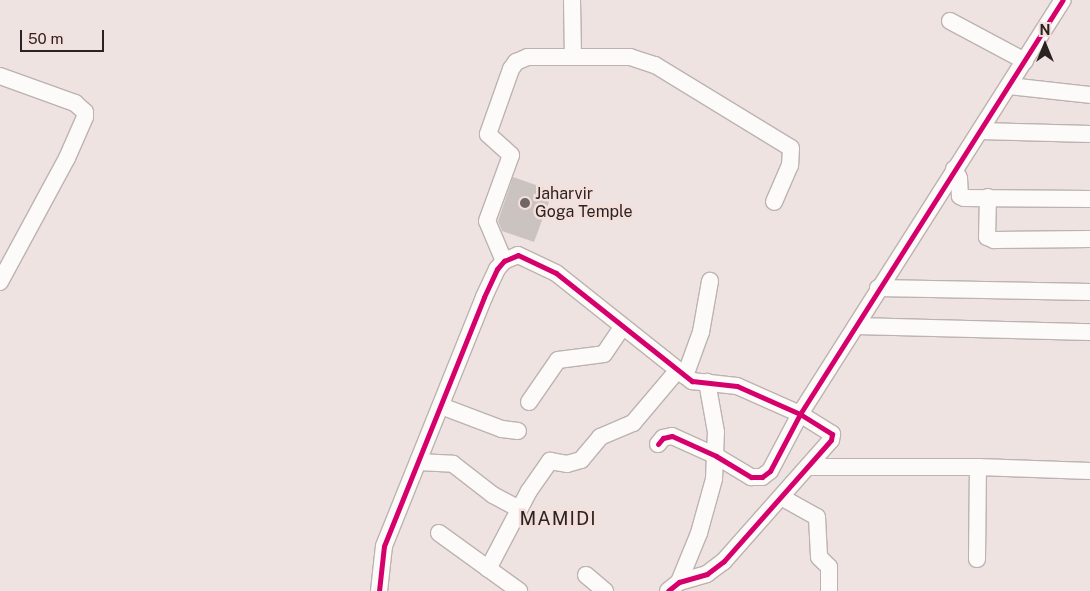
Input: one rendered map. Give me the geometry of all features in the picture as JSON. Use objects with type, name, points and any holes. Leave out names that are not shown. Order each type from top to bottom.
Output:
[{"type":"street","points":[[572,0],[573,56]]},
{"type":"street","points":[[658,444],[664,438],[672,436],[716,456],[746,475],[762,477],[770,471],[800,414],[878,288],[1025,62],[1063,0]]},
{"type":"street","points":[[950,21],[1025,62]]},
{"type":"street","points":[[504,261],[487,221],[512,155],[489,138],[488,130],[516,62],[528,57],[630,57],[655,65],[787,145],[792,152],[790,165],[774,202]]},
{"type":"street","points":[[0,76],[75,103],[85,112],[86,117],[67,158],[0,282]]},
{"type":"street","points":[[1009,86],[1090,96]]},
{"type":"street","points":[[980,131],[1090,134]]},
{"type":"street","points":[[954,169],[959,178],[960,196],[1090,199]]},
{"type":"street","points":[[988,197],[987,237],[994,240],[1090,239]]},
{"type":"street","points":[[379,591],[384,546],[493,275],[504,261],[511,256],[524,256],[556,273],[681,374],[707,382],[737,386],[800,414],[829,430],[833,437],[808,467],[713,570],[674,586]]},
{"type":"street","points":[[488,569],[519,509],[550,461],[567,464],[581,460],[600,437],[633,422],[681,374],[701,332],[710,281]]},
{"type":"street","points":[[878,288],[1090,292]]},
{"type":"street","points":[[856,326],[1090,332]]},
{"type":"street","points":[[529,402],[558,360],[604,354],[622,327]]},
{"type":"street","points":[[674,586],[699,533],[714,479],[716,456],[707,382]]},
{"type":"street","points":[[441,406],[502,429],[518,431]]},
{"type":"street","points":[[418,462],[453,464],[493,495],[519,509]]},
{"type":"street","points":[[808,467],[978,467],[1090,471]]},
{"type":"street","points":[[977,559],[978,467]]},
{"type":"street","points":[[780,497],[817,517],[818,557],[830,567],[829,591]]},
{"type":"street","points":[[439,533],[519,591]]},
{"type":"street","points":[[586,576],[605,591]]},
{"type":"building","points":[[513,177],[553,191],[534,242],[502,231],[498,221]]},
{"type":"cycle path","points":[[658,444],[663,438],[672,436],[716,456],[751,477],[762,477],[770,471],[800,414],[1063,0]]},
{"type":"cycle path","points":[[379,591],[384,546],[484,297],[497,269],[504,261],[518,255],[556,273],[692,381],[737,386],[800,414],[832,434],[831,440],[724,561],[707,574],[679,582],[668,591]]},
{"type":"place","name":"Jaharvir Goga Temple","points":[[525,203]]},
{"type":"district","name":"MAMIDI","points":[[558,519]]}]
